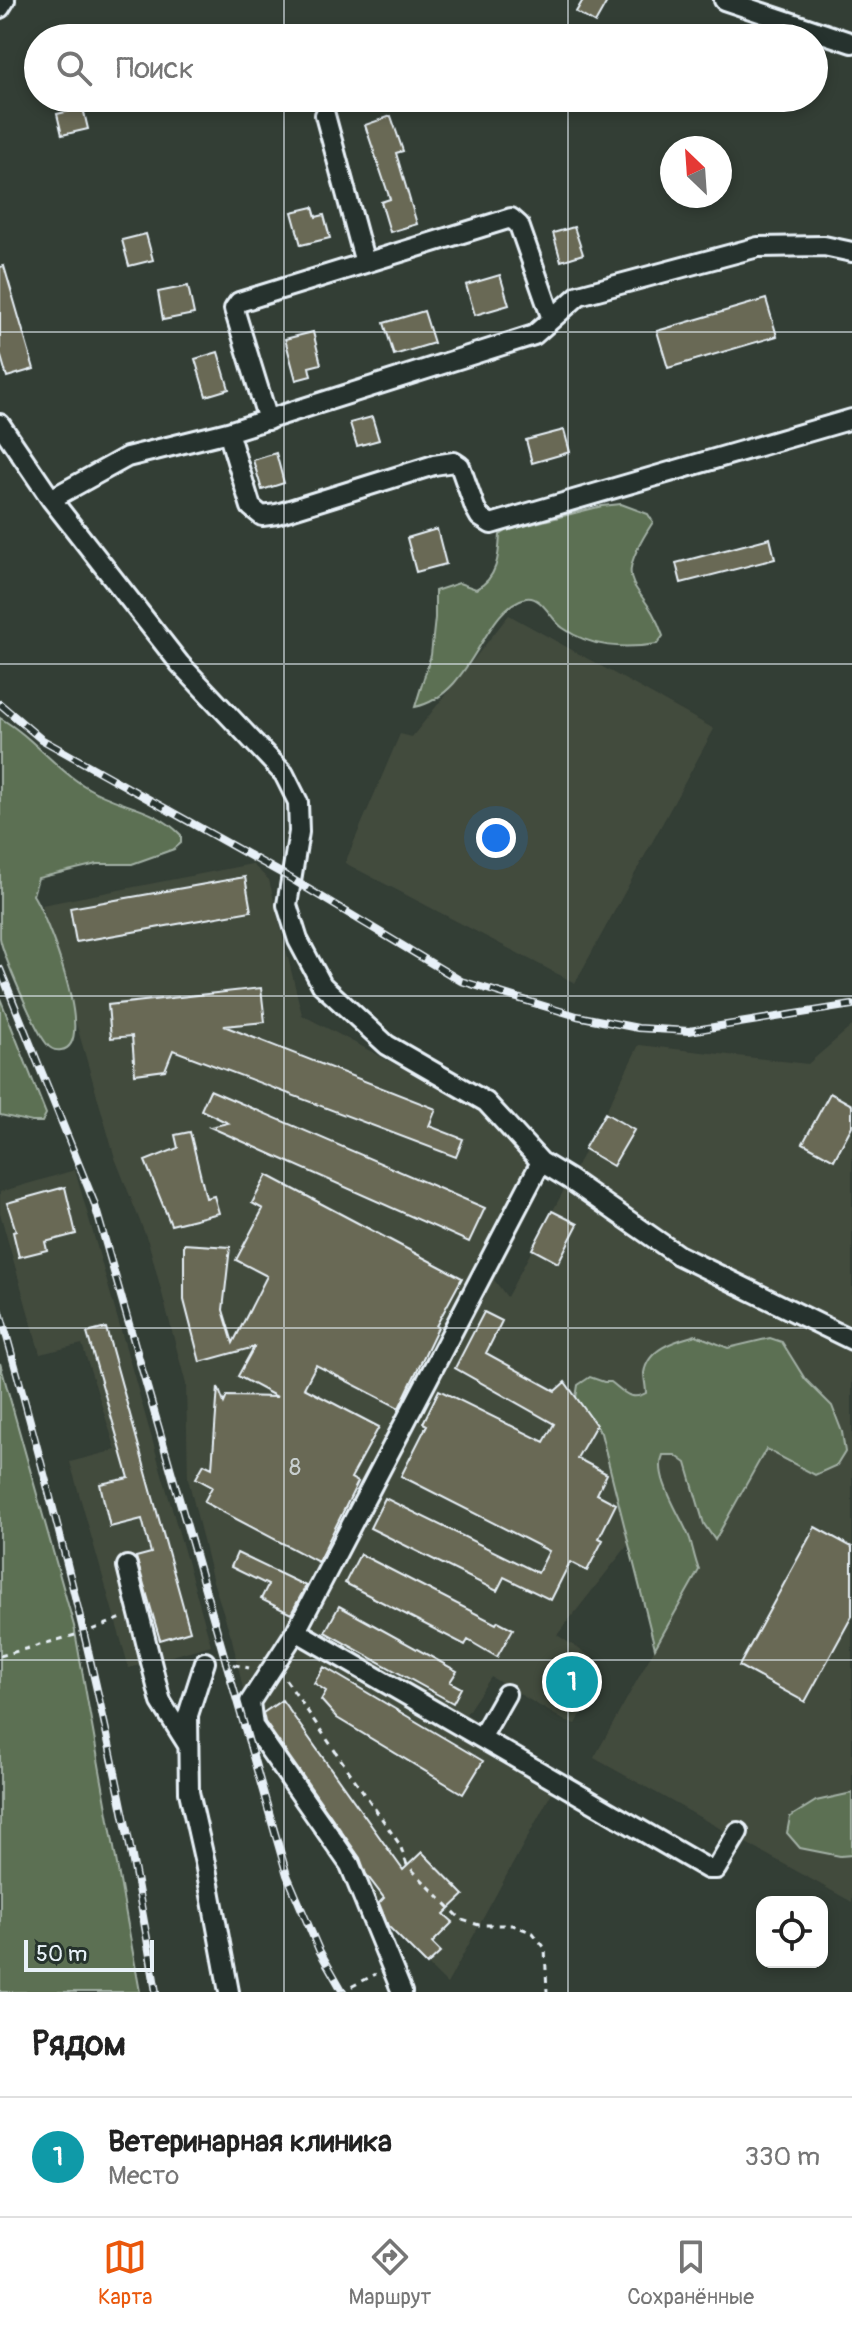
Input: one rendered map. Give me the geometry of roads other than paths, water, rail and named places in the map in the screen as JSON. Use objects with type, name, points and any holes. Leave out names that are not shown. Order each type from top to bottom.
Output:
[{"type":"street","points":[[0,8],[5,0]]},
{"type":"street","points":[[724,0],[795,24]]},
{"type":"street","points":[[828,35],[852,43]]},
{"type":"street","points":[[325,115],[365,263]]},
{"type":"street","points":[[268,420],[234,309],[239,302],[511,218],[519,225],[552,319]]},
{"type":"street","points":[[51,499],[127,457],[228,432],[534,335],[579,295],[758,247],[824,246],[852,252]]},
{"type":"street","points":[[228,432],[251,507],[262,516],[434,465],[454,462],[460,466],[480,517],[491,524],[852,419]]},
{"type":"street","points":[[0,424],[51,499],[180,664],[284,774],[298,802],[299,832],[287,905],[298,940],[322,985],[387,1045],[486,1102],[541,1162],[678,1255],[852,1340]]},
{"type":"street","points":[[402,1992],[350,1865],[253,1726],[250,1702],[296,1631],[541,1162]]},
{"type":"street","points":[[127,1566],[161,1702],[188,1745]]},
{"type":"street","points":[[296,1631],[708,1869],[716,1869],[738,1832]]},
{"type":"street","points":[[205,1662],[188,1715],[189,1792],[229,1992]]},
{"type":"street","points":[[481,1738],[506,1694]]},
{"type":"railway","points":[[0,704],[41,739],[290,878],[461,981],[577,1016],[638,1028],[689,1031],[852,1005]]},
{"type":"railway","points":[[0,969],[94,1202],[287,1875],[319,1950],[343,1992]]},
{"type":"railway","points":[[0,1312],[88,1650],[125,1820],[156,1992]]},
{"type":"place","name":"Ветеринарная клиника","points":[[572,1682]]}]
